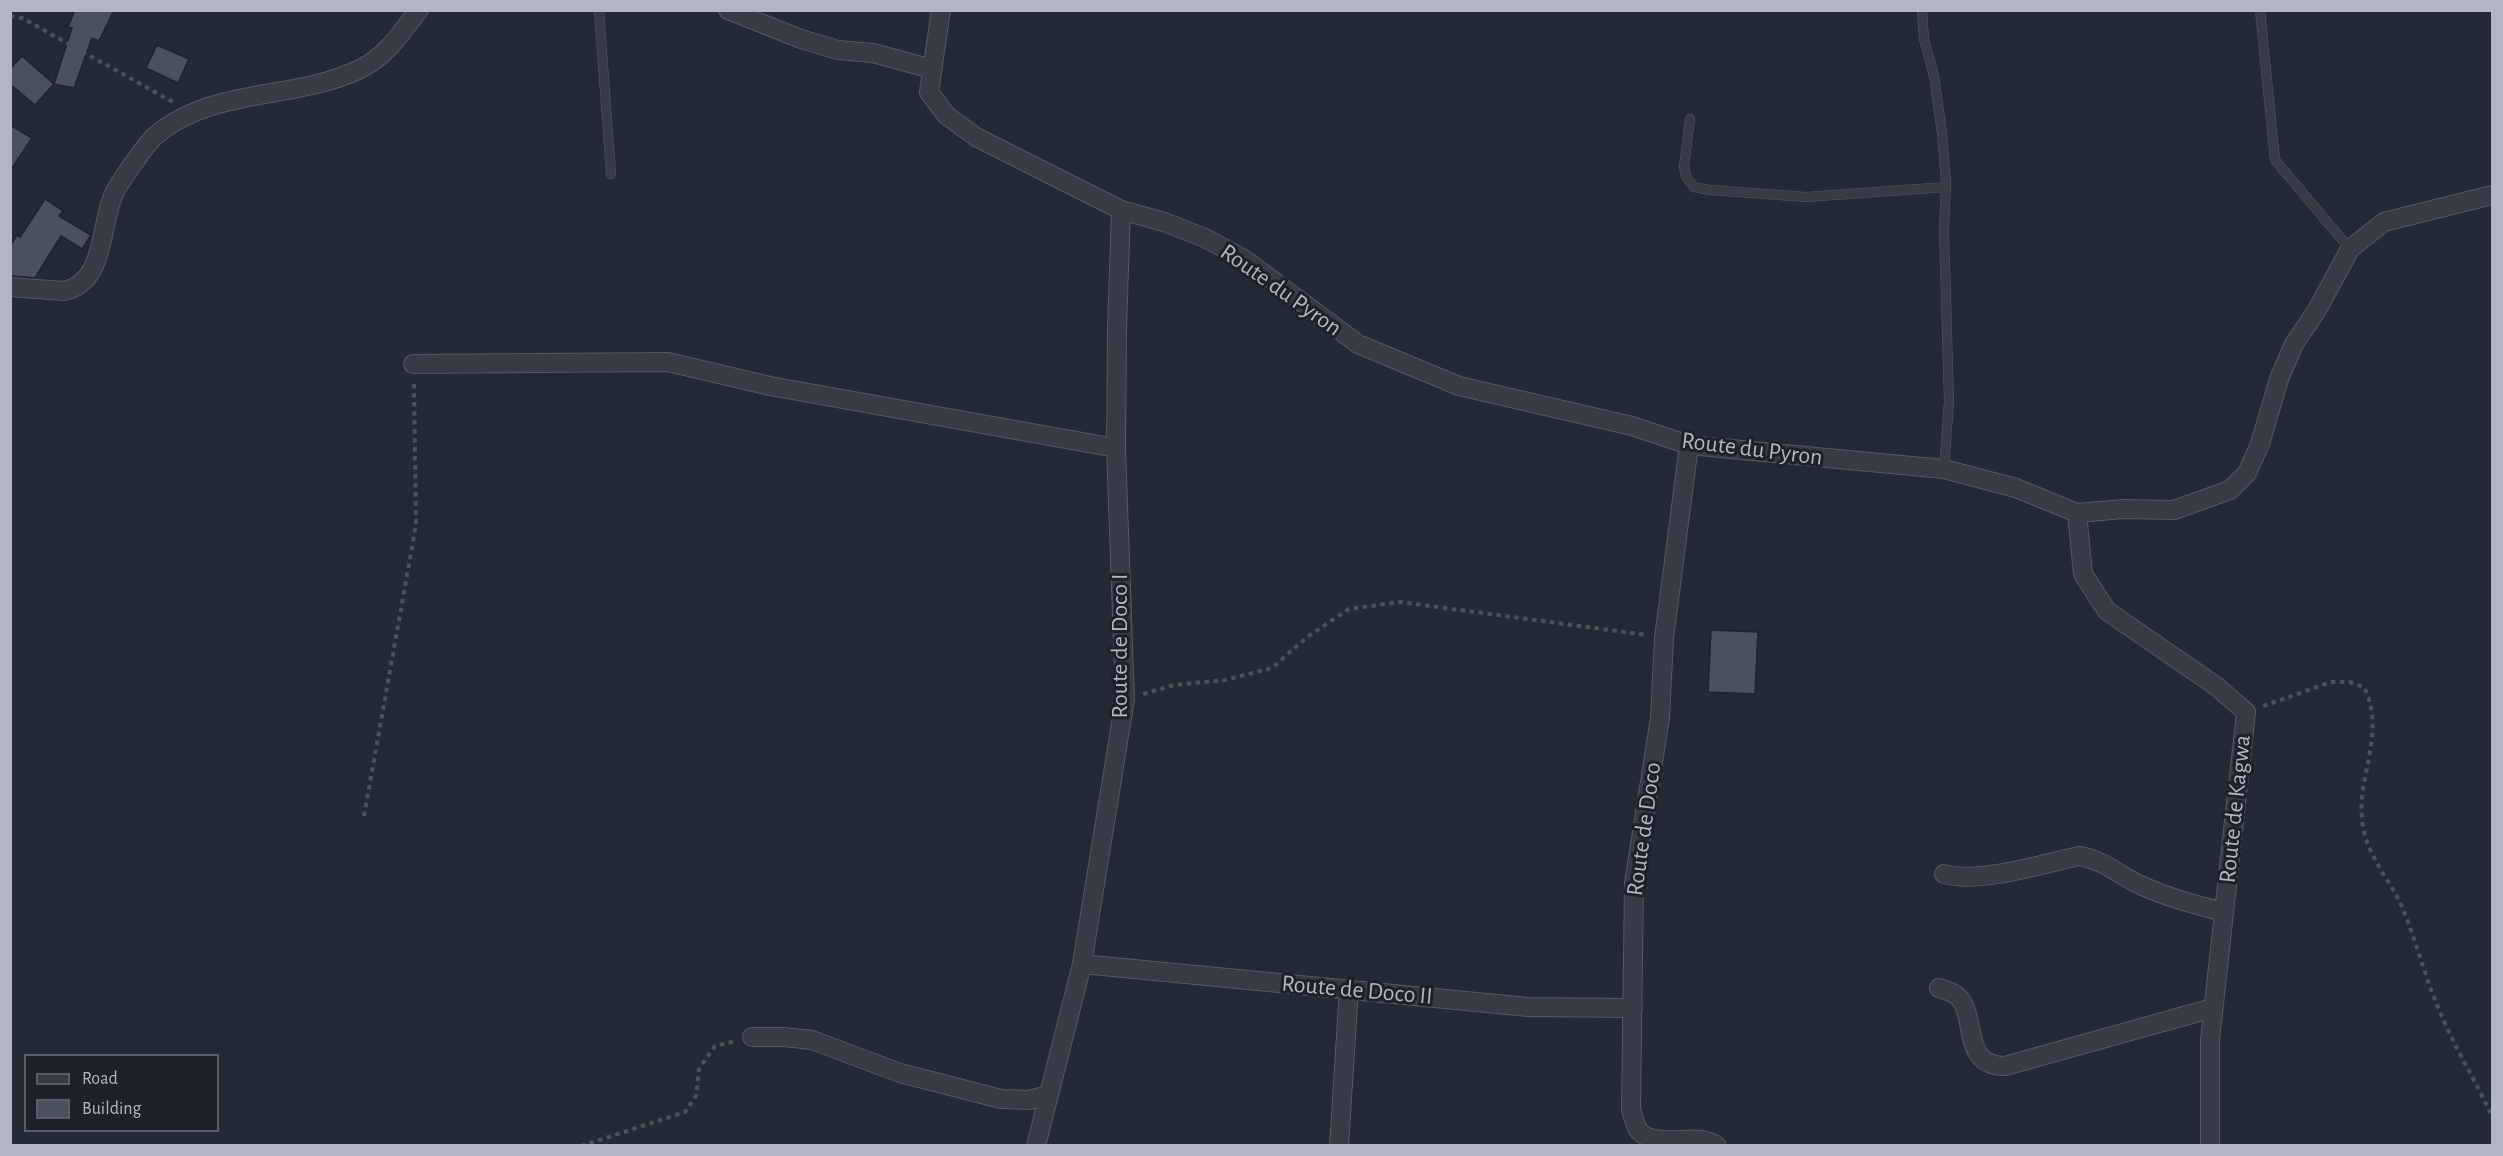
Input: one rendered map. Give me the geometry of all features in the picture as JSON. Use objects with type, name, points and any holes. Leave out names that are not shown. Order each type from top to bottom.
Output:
[{"type":"street","points":[[10,287],[64,291],[72,290],[86,280],[99,251],[114,195],[155,137],[192,113],[231,101],[322,83],[363,68],[392,47],[419,10]]},
{"type":"street","points":[[728,10],[801,39],[838,50],[873,53],[932,69]]},
{"type":"street","name":"Route du Pyron","points":[[938,12],[929,92],[946,115],[976,137],[1121,210],[1164,222],[1205,238],[1244,259],[1358,344],[1459,386],[1632,426],[1689,445],[1944,469],[2016,488],[2078,513],[2124,509],[2174,510],[2230,490],[2247,473],[2260,444],[2279,379],[2294,344],[2317,310],[2350,249],[2384,222],[2493,195]]},
{"type":"street","name":"Route de Doco I","points":[[1036,1146],[1082,964],[1125,699],[1116,448],[1121,210]]},
{"type":"street","points":[[413,364],[668,362],[770,386],[1116,448]]},
{"type":"street","name":"Route de Doco","points":[[1689,445],[1664,638],[1660,718],[1634,883],[1631,1109],[1638,1130],[1653,1139],[1708,1140],[1717,1146]]},
{"type":"street","name":"Route de Kagwa","points":[[2078,513],[2083,573],[2107,611],[2216,686],[2246,712],[2210,1040],[2210,1146]]},
{"type":"street","points":[[1944,874],[1959,878],[1982,876],[2079,856],[2092,858],[2135,882],[2172,898],[2223,912]]},
{"type":"street","name":"Route de Doco II","points":[[1082,964],[1528,1007],[1633,1008]]},
{"type":"street","points":[[1939,988],[1957,995],[1962,1002],[1976,1050],[1986,1062],[1996,1066],[2005,1066],[2213,1008]]},
{"type":"street","points":[[1339,1146],[1349,989]]},
{"type":"street","points":[[752,1037],[784,1037],[812,1041],[911,1077],[1001,1099],[1029,1100],[1048,1095]]},
{"type":"lane","points":[[599,10],[611,174]]},
{"type":"lane","points":[[1923,10],[1924,39],[1934,76],[1942,133],[1946,186],[1944,231],[1949,401],[1944,469]]},
{"type":"lane","points":[[2260,10],[2275,160],[2350,249]]},
{"type":"lane","points":[[1690,119],[1684,166],[1686,177],[1694,186],[1710,190],[1806,197],[1946,186]]},
{"type":"path","points":[[10,16],[22,18],[192,113]]},
{"type":"path","points":[[364,816],[416,525],[413,364]]},
{"type":"path","points":[[1125,699],[1174,685],[1225,680],[1272,668],[1307,637],[1349,609],[1400,602],[1664,638]]},
{"type":"path","points":[[2246,712],[2331,682],[2349,682],[2364,687],[2370,700],[2373,724],[2372,751],[2360,806],[2364,833],[2373,858],[2397,896],[2414,936],[2434,999],[2493,1116]]},
{"type":"path","points":[[581,1146],[685,1112],[696,1096],[699,1069],[715,1046],[752,1037]]},
{"type":"building","points":[[75,10],[114,10],[99,41],[92,38],[74,88],[54,84],[72,28],[68,27]]},
{"type":"building","points":[[157,45],[189,59],[178,83],[146,68]]},
{"type":"building","points":[[22,56],[54,84],[35,105],[10,84],[10,69]]},
{"type":"building","points":[[10,125],[32,138],[10,171]]},
{"type":"building","points":[[45,199],[63,211],[59,216],[91,235],[82,249],[61,236],[35,278],[11,276],[10,246],[17,235],[20,237]]},
{"type":"building","points":[[1711,630],[1758,632],[1755,694],[1708,692]]}]
